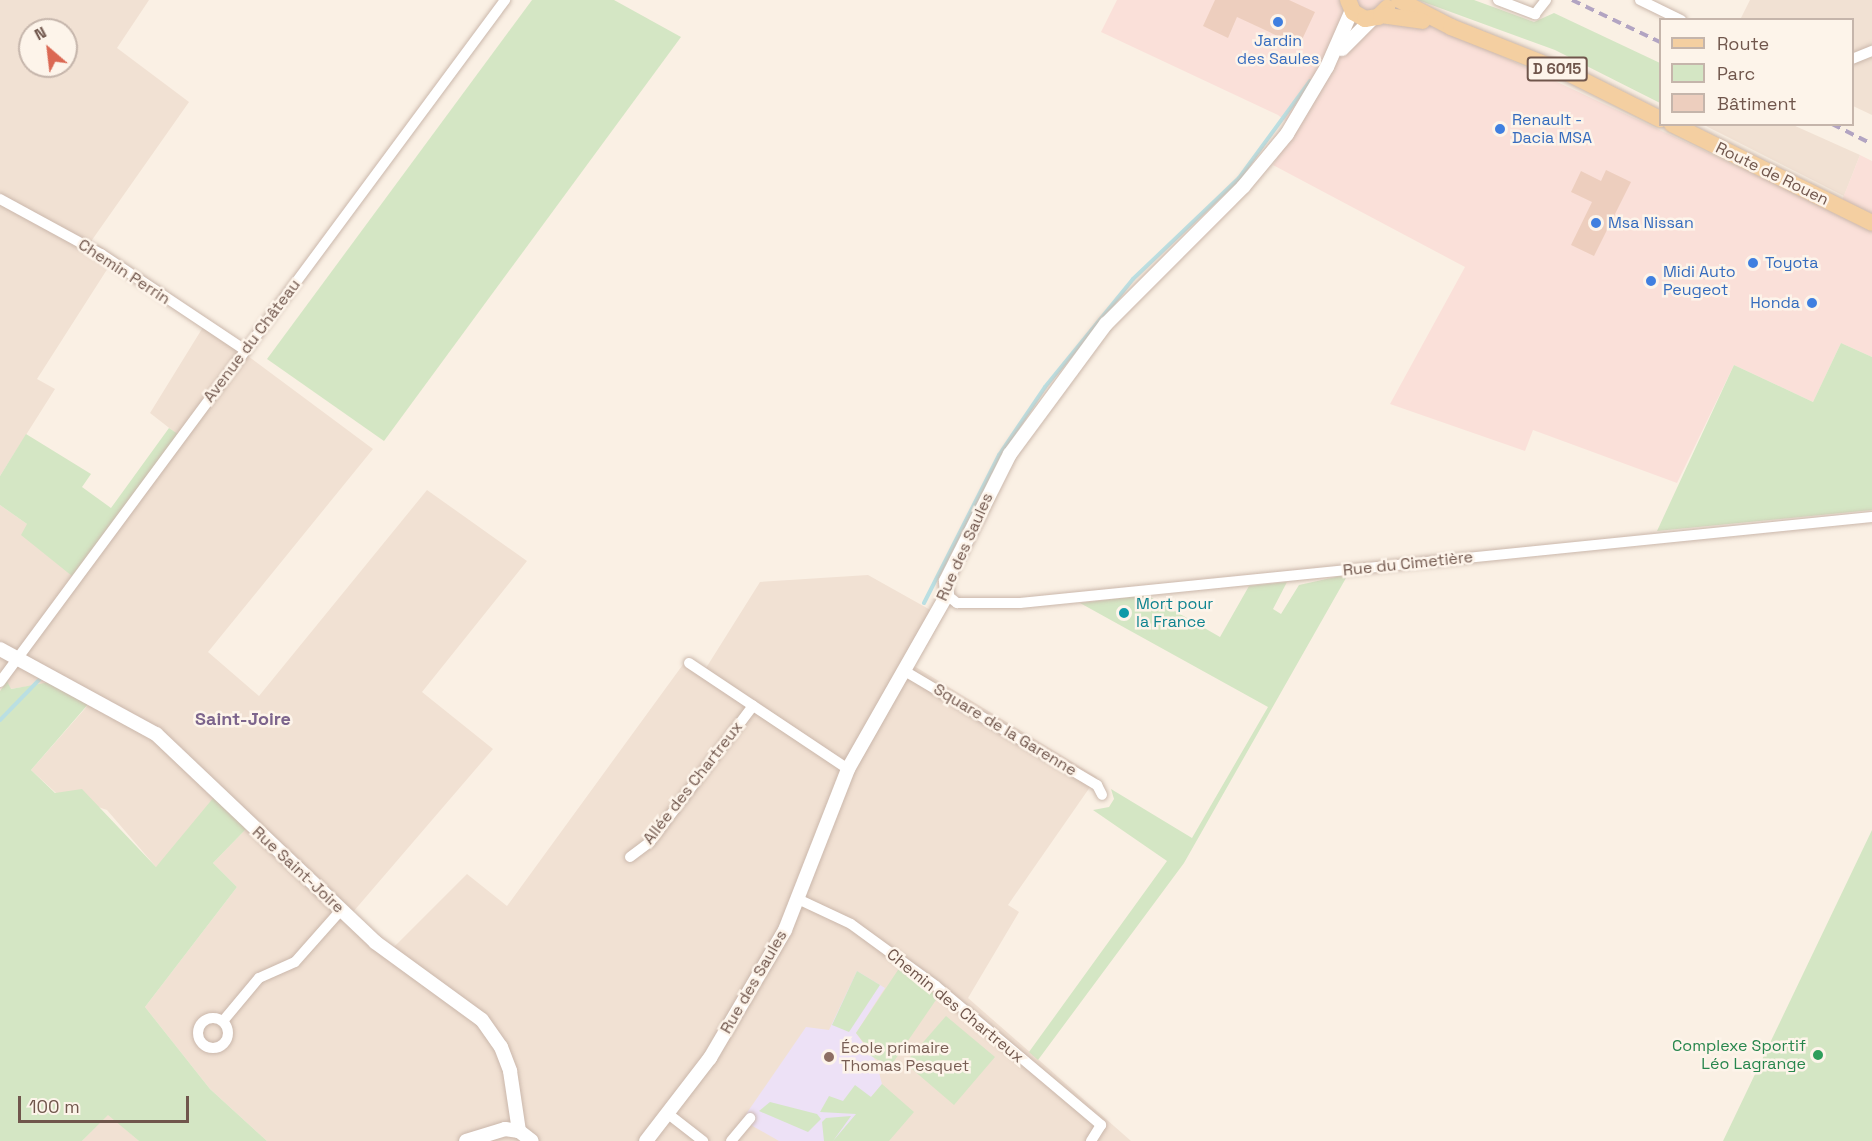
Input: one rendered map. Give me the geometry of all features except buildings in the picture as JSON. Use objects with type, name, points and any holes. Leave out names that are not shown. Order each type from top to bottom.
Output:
[{"type":"main road","name":"D 6015","points":[[1399,0],[1451,27],[1570,74],[1659,118]]},
{"type":"main road","points":[[1350,5],[1381,11]]},
{"type":"main road","name":"D 6015","points":[[1381,11],[1451,27]]},
{"type":"main road","name":"Route de Rouen","points":[[1676,126],[1872,223]]},
{"type":"street","name":"Avenue du Château","points":[[0,682],[505,0]]},
{"type":"street","points":[[1498,0],[1534,14],[1545,2]]},
{"type":"street","points":[[1640,0],[1677,18]]},
{"type":"street","name":"Rue des Saules","points":[[646,1141],[716,1048],[800,900],[848,769],[947,594],[946,581],[1010,454],[1054,389],[1144,281],[1243,187],[1287,134],[1328,67],[1350,5]]},
{"type":"street","name":"Rue des Saules","points":[[1328,67],[1381,11]]},
{"type":"street","points":[[1854,58],[1872,51]]},
{"type":"street","name":"Chemin Perrin","points":[[0,199],[101,254],[245,350]]},
{"type":"street","name":"Rue du Cimetière","points":[[947,594],[957,603],[1020,603],[1872,517]]},
{"type":"street","name":"Rue Saint-Joire","points":[[0,649],[156,734],[341,910],[411,970],[482,1020],[501,1047],[510,1071],[519,1131]]},
{"type":"street","points":[[689,663],[848,769]]},
{"type":"street","name":"Square de la Garenne","points":[[903,670],[1096,785],[1102,795]]},
{"type":"street","name":"Allée des Chartreux","points":[[630,856],[651,842],[753,706]]},
{"type":"street","name":"Chemin des Chartreux","points":[[800,900],[851,924],[936,986],[1101,1125],[1091,1141]]},
{"type":"street","points":[[223,1021],[260,978],[295,962],[341,910]]},
{"type":"street","points":[[667,1113],[703,1141]]},
{"type":"street","points":[[731,1141],[750,1118]]},
{"type":"street","points":[[465,1141],[505,1129],[519,1131],[532,1141]]},
{"type":"shaded area","points":[[0,0],[149,0],[117,48],[189,102],[92,240],[115,257],[37,379],[55,389],[0,476]]},
{"type":"shaded area","points":[[1117,0],[1382,0],[1837,213],[1860,155],[1872,161],[1872,357],[1841,343],[1813,402],[1734,365],[1677,483],[1533,430],[1525,451],[1390,404],[1465,267],[1273,165],[1295,129],[1278,115],[1101,32]]},
{"type":"shaded area","points":[[1750,0],[1872,0],[1872,115],[1854,106],[1854,18],[1741,18]]},
{"type":"shaded area","points":[[1706,126],[1795,126],[1860,155],[1844,196]]},
{"type":"shaded area","points":[[205,324],[373,449],[208,652],[259,696],[427,490],[527,561],[422,692],[493,749],[353,912],[393,948],[467,874],[507,906],[687,659],[706,668],[760,582],[868,575],[943,617],[914,666],[1097,777],[1008,905],[1019,912],[968,998],[1131,1141],[267,1141],[210,1089],[145,1007],[237,887],[213,863],[246,829],[156,867],[107,810],[56,793],[31,770],[90,703],[50,683],[10,689],[0,671],[0,505],[27,524],[72,575],[177,434],[150,413]]},
{"type":"shaded area","name":"École primaire Thomas Pesquet","points":[[857,971],[885,988],[856,1033],[876,1061],[882,1084],[834,1141],[779,1141],[742,1120],[806,1027],[829,1030]]},
{"type":"shaded area","points":[[108,1114],[139,1141],[82,1141]]},
{"type":"green space","points":[[532,0],[614,0],[681,37],[384,441],[267,359]]},
{"type":"green space","points":[[1418,0],[1474,0],[1534,22],[1554,13],[1659,63],[1659,102],[1555,50]]},
{"type":"green space","points":[[1841,343],[1872,357],[1872,510],[1657,531],[1734,365],[1813,402]]},
{"type":"green space","points":[[169,428],[178,434],[72,576],[21,535],[27,524],[0,505],[0,476],[26,434],[91,474],[82,487],[111,508]]},
{"type":"green space","points":[[1340,576],[1346,578],[1184,863],[1038,1060],[1029,1052],[1167,861],[1093,810],[1109,807],[1114,799],[1111,789],[1192,838],[1268,707],[1080,603],[1147,595],[1220,637],[1249,586],[1287,582],[1273,609],[1281,614],[1299,585]]},
{"type":"green space","points":[[7,681],[11,689],[50,682],[90,702],[31,770],[55,793],[82,789],[156,867],[214,797],[246,829],[213,863],[237,887],[145,1007],[210,1089],[267,1141],[139,1141],[108,1115],[82,1141],[0,1141],[0,691]]},
{"type":"green space","name":"Complexe Sportif Léo Lagrange","points":[[1872,830],[1872,1141],[1723,1141]]},
{"type":"green space","points":[[900,967],[938,997],[890,1067],[866,1053],[868,1048],[856,1033]]},
{"type":"green space","points":[[857,971],[880,985],[849,1032],[832,1025]]},
{"type":"green space","points":[[946,1016],[995,1057],[954,1105],[905,1063]]},
{"type":"green space","points":[[882,1084],[914,1112],[889,1141],[833,1141],[856,1114],[820,1112],[829,1096],[843,1101],[855,1085],[871,1097]]},
{"type":"green space","points":[[770,1102],[817,1114],[821,1119],[808,1132],[759,1111]]},
{"type":"green space","points":[[851,1116],[833,1141],[824,1141],[822,1122],[826,1118]]},
{"type":"waterway","points":[[924,603],[999,455],[1045,387],[1133,279],[1239,178],[1310,81]]},
{"type":"waterway","points":[[0,720],[40,679]]},
{"type":"railway","points":[[1572,0],[1659,42]]},
{"type":"railway","points":[[1836,126],[1872,144]]},
{"type":"place","name":"Jardin des Saules","points":[[1278,22]]},
{"type":"place","name":"Renault - Dacia MSA","points":[[1500,129]]},
{"type":"place","name":"Msa Nissan","points":[[1596,223]]},
{"type":"place","name":"Toyota","points":[[1753,263]]},
{"type":"place","name":"Midi Auto Peugeot","points":[[1651,281]]},
{"type":"place","name":"Honda","points":[[1812,303]]},
{"type":"place","name":"Mort pour la France","points":[[1124,613]]},
{"type":"place","name":"Complexe Sportif Léo Lagrange","points":[[1818,1055]]},
{"type":"place","name":"École primaire Thomas Pesquet","points":[[829,1057]]},
{"type":"district","name":"Saint-Joire","points":[[243,719]]}]
